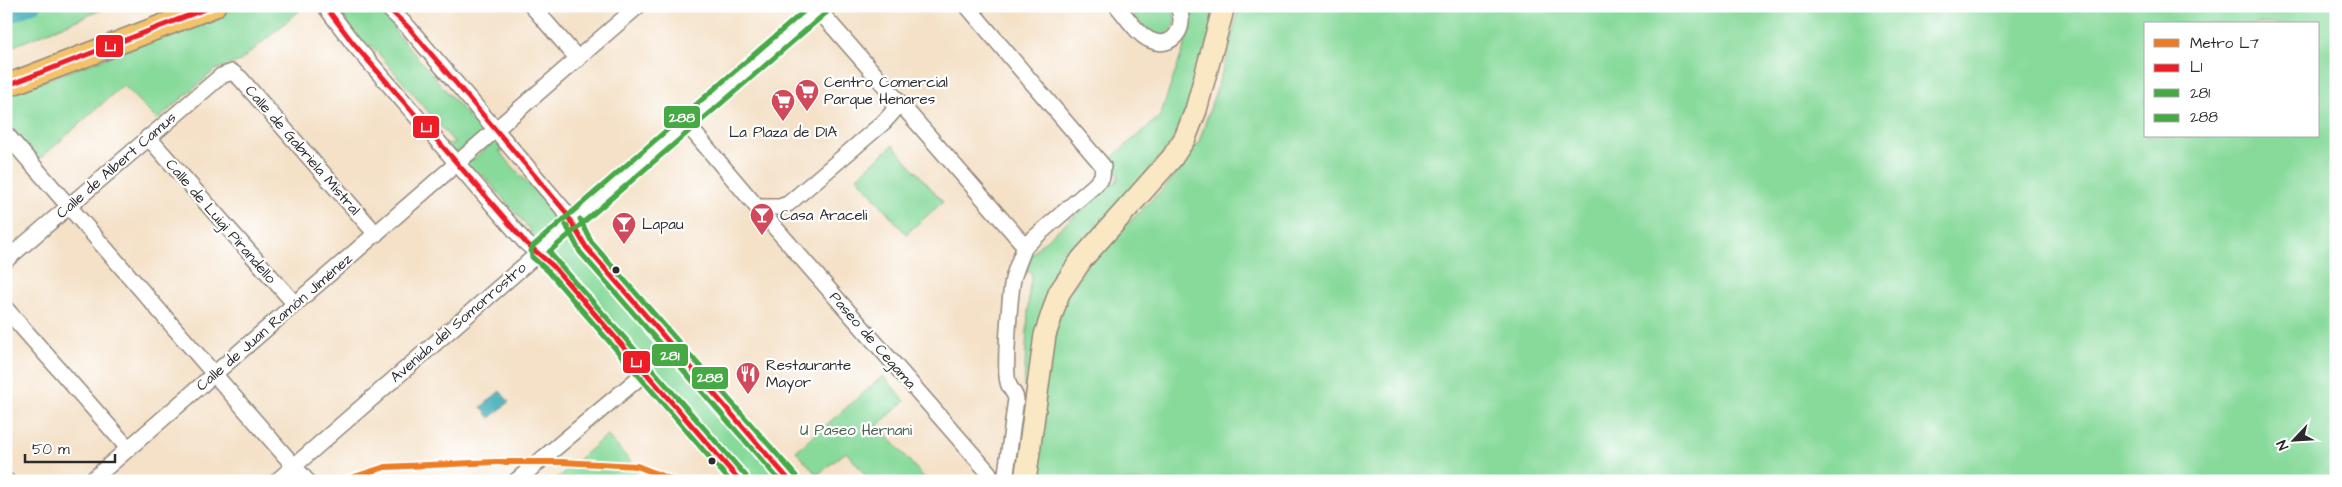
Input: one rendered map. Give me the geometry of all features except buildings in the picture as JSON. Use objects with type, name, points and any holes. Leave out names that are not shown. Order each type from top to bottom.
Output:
[{"type":"main road","points":[[6,70],[173,6]]},
{"type":"main road","points":[[6,86],[214,6]]},
{"type":"street","points":[[325,6],[353,43],[526,242],[553,266],[740,481]]},
{"type":"street","points":[[386,6],[409,28],[573,222],[586,247],[790,481]]},
{"type":"street","points":[[532,6],[578,59]]},
{"type":"street","name":"Calle de Juan Ramón Jiménez","points":[[91,481],[638,6]]},
{"type":"street","points":[[967,6],[1103,166],[1102,176],[1095,185],[1025,246],[1013,280],[1006,371],[1008,384],[1015,393],[1016,399],[1005,481]]},
{"type":"street","points":[[1117,6],[1142,35],[1149,40],[1161,43],[1173,38],[1181,27],[1182,20],[1177,6]]},
{"type":"street","points":[[1025,481],[1045,335],[1059,292],[1082,259],[1172,158],[1186,138],[1196,110],[1224,6]]},
{"type":"street","points":[[818,7],[1025,246]]},
{"type":"street","name":"Avenida del Somorrostro","points":[[276,481],[818,7]]},
{"type":"street","name":"Calle de Gabriela Mistral","points":[[226,73],[232,72],[240,78],[376,234]]},
{"type":"street","name":"Calle de Albert Camus","points":[[6,260],[226,73]]},
{"type":"street","points":[[758,207],[780,207],[788,204],[884,122],[892,112],[895,98]]},
{"type":"street","name":"Paseo de Cegama","points":[[686,124],[989,474]]},
{"type":"street","points":[[6,134],[307,481]]},
{"type":"street","name":"Calle de Luigi Pirandello","points":[[148,138],[295,304]]},
{"type":"street","points":[[6,309],[128,448]]},
{"type":"street","points":[[516,481],[646,372]]},
{"type":"green space","points":[[1153,5],[1167,7],[1174,16],[1173,27],[1164,35],[1158,36],[1151,33],[1141,24],[1128,6]]},
{"type":"green space","points":[[6,6],[111,6],[6,49]]},
{"type":"green space","points":[[243,6],[305,6],[240,61],[215,70],[157,120],[123,85],[39,160],[6,124],[6,95]]},
{"type":"green space","points":[[337,6],[372,7],[392,18],[400,26],[393,29],[472,121],[483,120],[484,133],[458,152],[454,152],[444,143],[454,144],[453,141],[372,46],[361,45]]},
{"type":"green space","points":[[1188,6],[1218,6],[1193,98],[1170,145],[1079,250],[1030,385],[1024,386],[1029,291],[1032,274],[1025,271],[1032,255],[1039,246],[1106,189],[1111,182],[1116,183],[1119,174],[1113,173],[1110,159],[1160,116],[1192,24]]},
{"type":"green space","points":[[1239,6],[2336,6],[2336,481],[1032,481],[1049,354],[1065,298],[1093,257],[1168,184],[1199,142],[1227,57]]},
{"type":"green space","points":[[496,140],[510,151],[499,151],[549,208],[559,209],[563,218],[561,222],[537,241],[534,242],[523,232],[532,232],[483,175],[471,175],[466,165]]},
{"type":"green space","points":[[893,145],[943,202],[906,234],[857,177]]},
{"type":"green space","points":[[566,238],[572,238],[784,481],[746,481],[555,260],[553,250]]},
{"type":"green space","name":"U Paseo Hernani","points":[[883,376],[905,401],[878,425],[927,481],[871,481],[846,452],[817,475],[796,451]]},
{"type":"green space","points":[[607,435],[638,470],[625,481],[554,481]]},
{"type":"water","points":[[500,391],[509,402],[490,418],[481,407]]},
{"type":"waterway","points":[[6,19],[35,6]]},
{"type":"metro line","name":"L7","points":[[342,481],[385,467],[496,462],[561,462],[637,466],[675,481]]},
{"type":"transit line","name":"L1","points":[[6,86],[213,6]]},
{"type":"transit line","name":"L1","points":[[325,6],[353,43],[526,243],[553,266],[740,481]]},
{"type":"transit line","name":"L1","points":[[386,6],[409,28],[564,210],[586,247],[790,481]]},
{"type":"transit line","name":"288","points":[[730,481],[548,271],[532,257],[531,251],[533,246],[810,6]]},
{"type":"transit line","name":"281","points":[[746,476],[549,252],[827,12]]},
{"type":"transit line","name":"288","points":[[580,219],[592,243],[796,476]]},
{"type":"transit line","name":"281","points":[[566,225],[580,252],[780,481]]},
{"type":"place","name":"Centro Comercial Parque Henares","points":[[807,112]]},
{"type":"place","name":"La Plaza de DIA","points":[[783,122]]},
{"type":"place","name":"Casa Araceli","points":[[762,236]]},
{"type":"place","name":"Lapau","points":[[624,245]]},
{"type":"place","name":"Restaurante Mayor","points":[[748,395]]}]
